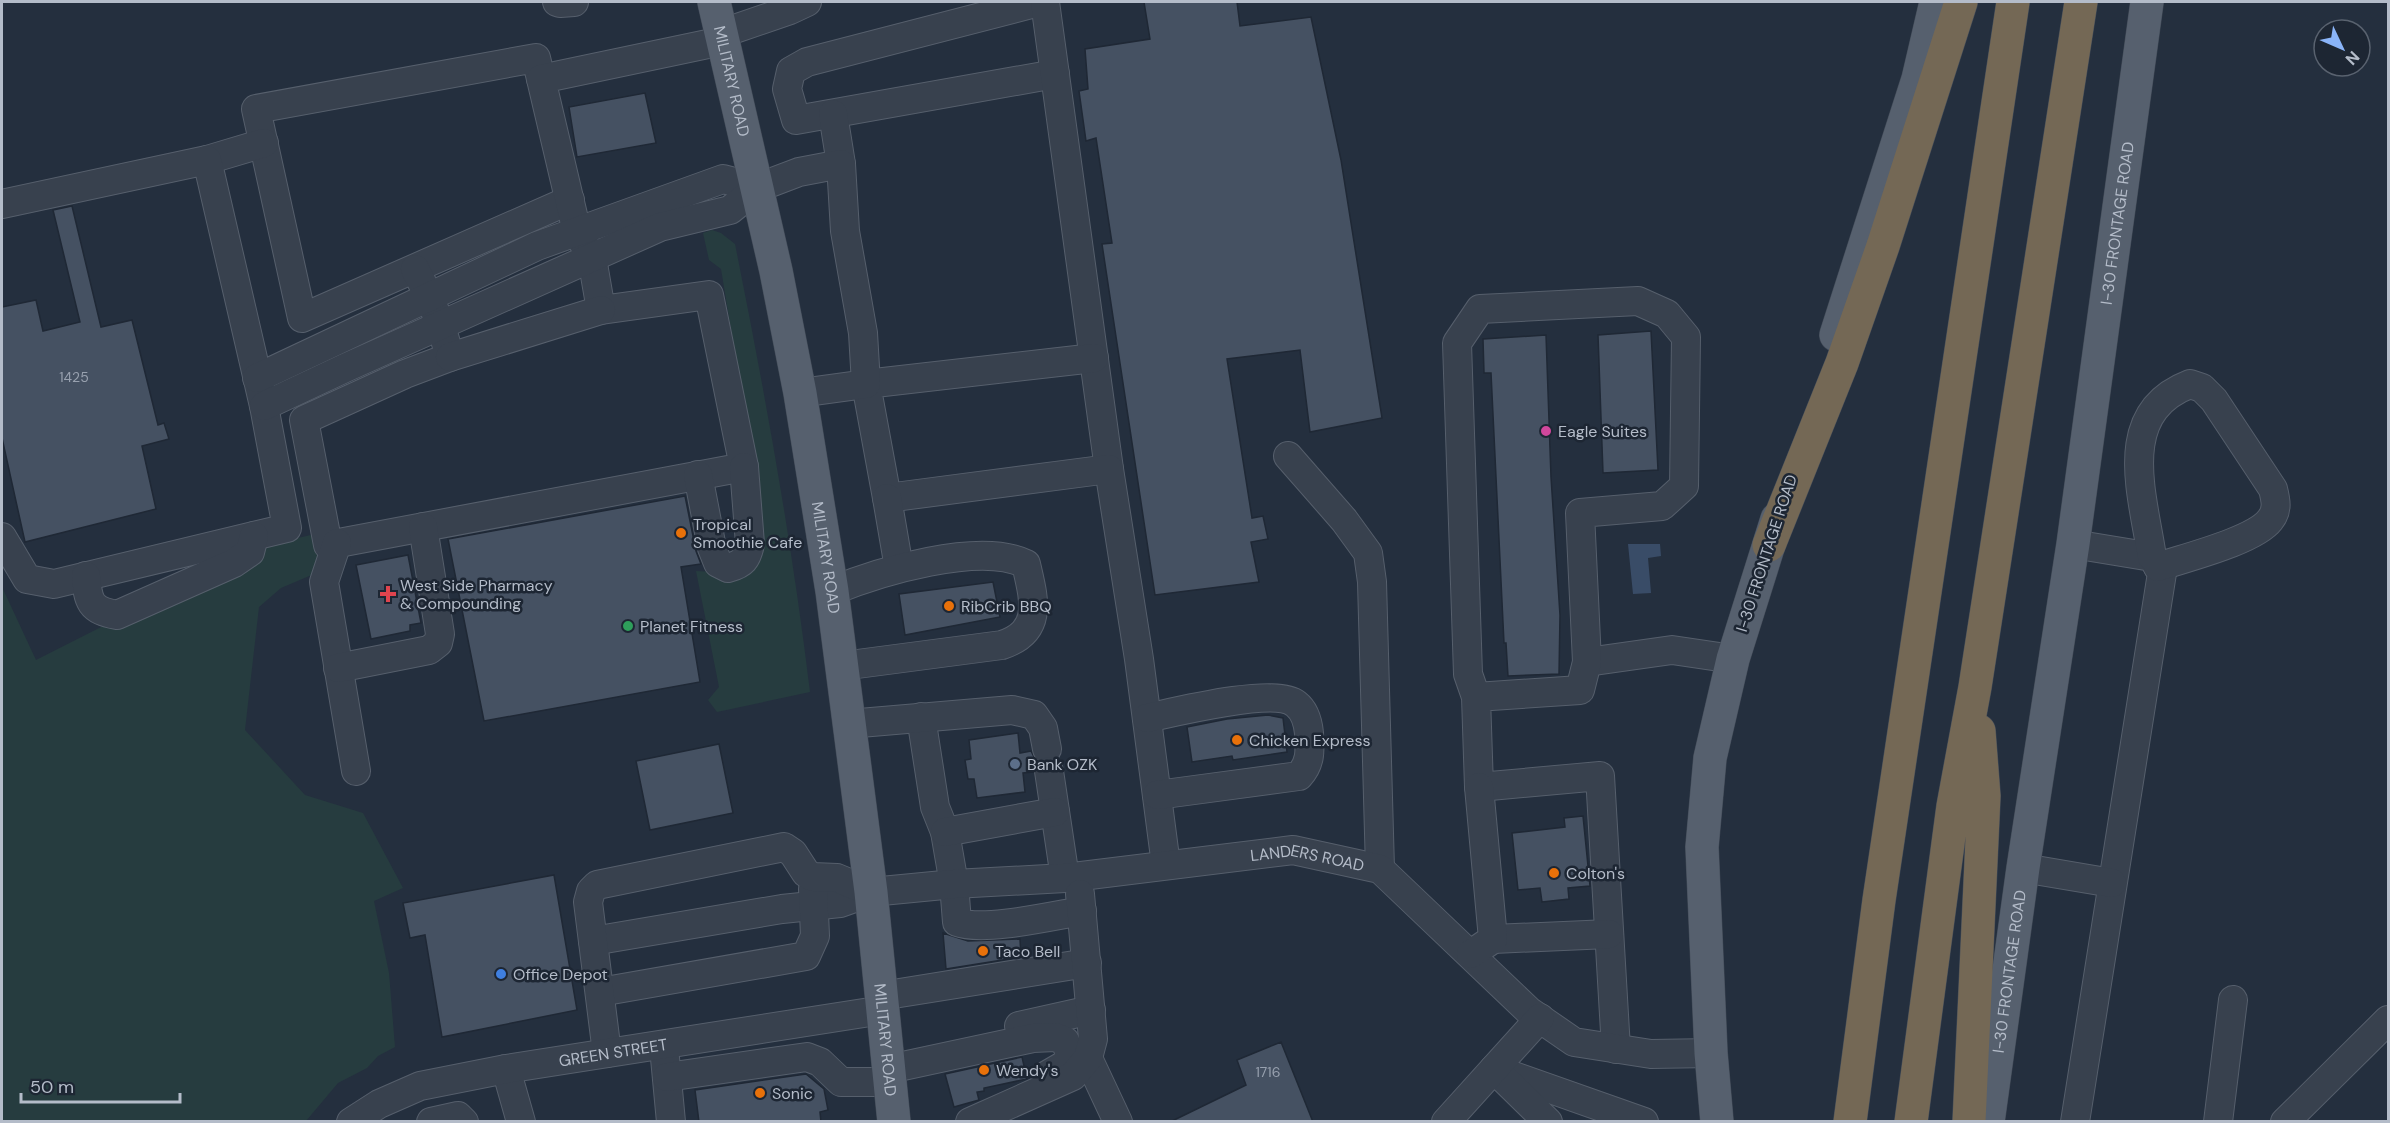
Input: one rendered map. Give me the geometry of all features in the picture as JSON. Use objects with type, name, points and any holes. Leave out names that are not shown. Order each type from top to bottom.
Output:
[{"type":"highway","points":[[1769,545],[1842,363],[1880,256],[1961,2]]},
{"type":"highway","points":[[1850,1122],[1879,900],[2013,2]]},
{"type":"highway","points":[[1911,1122],[1953,806],[1975,687],[2081,2]]},
{"type":"highway","points":[[1969,1122],[1984,796],[1975,687]]},
{"type":"main road","name":"MILITARY ROAD","points":[[714,2],[757,188],[800,393],[832,591],[871,892],[894,1122]]},
{"type":"main road","name":"I-30 FRONTAGE ROAD","points":[[1717,1122],[1711,1053],[1702,848],[1710,758],[1733,659],[1918,79],[1936,2]]},
{"type":"main road","name":"I-30 FRONTAGE ROAD","points":[[1988,1122],[2023,868],[2073,544],[2147,2]]},
{"type":"street","points":[[557,2],[574,2]]},
{"type":"street","points":[[1039,2],[807,62],[791,71],[787,89],[796,120],[1055,74]]},
{"type":"street","points":[[1045,2],[1166,866]]},
{"type":"street","points":[[541,79],[721,37],[795,4]]},
{"type":"street","points":[[570,200],[302,318],[256,109],[536,58],[570,200],[577,232],[592,258],[601,310]]},
{"type":"street","points":[[833,114],[841,164],[845,231],[863,333],[866,384],[899,568]]},
{"type":"street","points":[[2,204],[207,160],[264,143]]},
{"type":"street","points":[[207,160],[264,406],[287,528]]},
{"type":"street","points":[[264,406],[660,228],[730,210],[757,188],[799,172],[841,164]]},
{"type":"street","points":[[257,378],[537,246],[723,179],[757,188]]},
{"type":"street","points":[[415,269],[442,325],[450,357]]},
{"type":"street","points":[[356,771],[324,582],[330,536],[304,420],[405,374],[450,357],[601,310],[709,295],[744,467],[750,544],[748,556],[739,565],[728,568],[718,563],[712,548],[698,475]]},
{"type":"street","points":[[1476,697],[1580,690],[1587,662],[1580,513],[1662,506],[1684,486],[1686,337],[1667,314],[1638,301],[1480,309],[1457,343],[1468,674],[1476,697],[1482,946],[1610,934]]},
{"type":"street","points":[[800,393],[1094,358]]},
{"type":"street","points":[[2073,544],[2155,562],[2254,534],[2270,521],[2277,505],[2273,489],[2214,400],[2202,388],[2190,384],[2176,389],[2157,406],[2147,420],[2139,438],[2137,460],[2155,562],[2162,573],[2075,1122]]},
{"type":"street","points":[[1288,456],[1344,520],[1368,553],[1372,582],[1380,869]]},
{"type":"street","points":[[2,537],[27,579],[54,584],[287,528],[330,536],[423,527],[744,467]]},
{"type":"street","points":[[888,498],[1109,469]]},
{"type":"street","points":[[338,668],[429,650],[438,643],[440,634],[423,527]]},
{"type":"street","points":[[86,576],[88,599],[99,612],[117,615],[234,563],[250,552],[254,536]]},
{"type":"street","points":[[832,591],[869,576],[921,563],[998,555],[1026,564],[1032,592],[1033,619],[1020,636],[1002,645],[842,666]]},
{"type":"street","points":[[1587,662],[1672,650],[1733,659]]},
{"type":"street","points":[[1147,718],[1271,697],[1290,700],[1298,705],[1304,712],[1308,724],[1310,753],[1308,767],[1299,776],[1157,795]]},
{"type":"street","points":[[848,724],[1012,710],[1034,715],[1043,728],[1055,812],[1082,912],[1093,1040],[1088,1058],[1073,1076],[970,1122]]},
{"type":"street","points":[[921,717],[935,807],[945,831],[954,884],[957,922],[966,926],[1016,922],[1082,912]]},
{"type":"street","points":[[1479,787],[1600,776],[1616,1049]]},
{"type":"street","points":[[945,831],[1055,812]]},
{"type":"street","points":[[607,1053],[588,902],[591,891],[597,885],[784,847],[794,853],[806,873],[813,878],[837,878],[871,892]]},
{"type":"street","name":"LANDERS ROAD","points":[[871,892],[1072,876],[1293,850],[1380,869],[1482,946],[1529,1011],[1574,1042],[1651,1054],[1711,1053]]},
{"type":"street","points":[[2023,868],[2112,883]]},
{"type":"street","points":[[600,992],[806,956],[814,936],[813,878]]},
{"type":"street","points":[[593,941],[782,909],[840,903],[871,892]]},
{"type":"street","name":"GREEN STREET","points":[[351,1122],[379,1104],[420,1086],[506,1069],[664,1044],[1087,963]]},
{"type":"street","points":[[2218,1122],[2233,1000]]},
{"type":"street","points":[[667,1077],[807,1057],[820,1062],[841,1082],[1090,1010]]},
{"type":"street","points":[[1446,1122],[1540,1018]]},
{"type":"street","points":[[2285,1122],[2388,1020]]},
{"type":"street","points":[[889,1069],[1033,1038],[1055,1037],[1065,1041],[1070,1053],[1066,1064],[1026,1086],[1011,1104]]},
{"type":"street","points":[[664,1044],[671,1122]]},
{"type":"street","points":[[1088,1058],[1118,1122]]},
{"type":"street","points":[[506,1069],[520,1121]]},
{"type":"street","points":[[1494,1069],[1539,1119]]},
{"type":"street","points":[[1494,1069],[1644,1122]]},
{"type":"street","points":[[431,1122],[458,1116],[464,1122]]},
{"type":"green space","points":[[712,230],[721,233],[735,244],[777,468],[810,692],[717,712],[708,700],[719,687],[696,571],[716,572],[736,578],[748,432],[721,269],[709,260],[703,233]]},
{"type":"green space","points":[[315,534],[323,557],[314,574],[281,588],[259,607],[245,730],[305,795],[363,813],[403,888],[374,901],[389,973],[395,1047],[378,1056],[367,1068],[338,1083],[306,1121],[2,1121],[2,587],[36,660],[259,547]]},
{"type":"water","points":[[1628,544],[1660,544],[1661,556],[1648,558],[1651,593],[1633,594]]},
{"type":"building","points":[[1144,2],[1237,2],[1240,26],[1311,17],[1341,160],[1382,418],[1310,432],[1300,350],[1227,359],[1252,518],[1263,516],[1268,539],[1251,542],[1259,582],[1155,595],[1102,244],[1112,243],[1096,138],[1086,141],[1079,91],[1088,89],[1085,49],[1150,39]]},
{"type":"building","points":[[645,93],[656,143],[577,157],[569,107]]},
{"type":"building","points":[[72,206],[101,327],[132,320],[158,425],[164,423],[169,439],[142,446],[156,509],[25,542],[2,438],[2,307],[36,300],[43,331],[80,322],[53,210]]},
{"type":"building","points":[[1651,331],[1658,470],[1603,473],[1598,335]]},
{"type":"building","points":[[1546,335],[1551,477],[1560,615],[1559,674],[1508,676],[1506,643],[1504,643],[1491,373],[1484,373],[1483,339]]},
{"type":"building","points":[[685,496],[696,551],[701,564],[681,567],[700,682],[484,721],[448,539]]},
{"type":"building","name":"West Side Pharmacy & Compounding","points":[[408,555],[421,623],[410,625],[410,631],[371,639],[356,565]]},
{"type":"building","name":"RibCrib BBQ","points":[[993,582],[1000,617],[905,635],[899,594]]},
{"type":"building","name":"Chicken Express","points":[[1268,715],[1283,718],[1287,752],[1233,760],[1232,756],[1192,762],[1187,727],[1227,719]]},
{"type":"building","name":"Bank OZK","points":[[1018,733],[1020,753],[1031,751],[1036,761],[1033,772],[1023,773],[1025,792],[977,798],[974,779],[968,779],[965,760],[971,759],[969,740]]},
{"type":"building","points":[[719,744],[733,813],[650,830],[636,761]]},
{"type":"building","points":[[1583,816],[1590,886],[1568,888],[1569,899],[1542,902],[1540,888],[1518,890],[1512,833],[1565,827],[1564,818]]},
{"type":"building","name":"Office Depot","points":[[554,875],[577,1010],[442,1037],[425,935],[410,938],[403,903]]},
{"type":"building","name":"Taco Bell","points":[[943,933],[968,941],[1020,939],[1021,957],[946,969]]},
{"type":"building","points":[[1281,1042],[1313,1122],[1170,1122],[1246,1085],[1237,1060]]},
{"type":"building","name":"Wendy's","points":[[1022,1057],[1027,1079],[984,1088],[984,1091],[977,1092],[979,1100],[954,1107],[945,1074]]},
{"type":"building","name":"Sonic","points":[[806,1074],[824,1089],[828,1110],[820,1112],[821,1122],[699,1122],[695,1090]]},
{"type":"place","name":"Eagle Suites","points":[[1546,431]]},
{"type":"place","name":"Tropical Smoothie Cafe","points":[[681,533]]},
{"type":"place","name":"West Side Pharmacy & Compounding","points":[[388,594]]},
{"type":"place","name":"RibCrib BBQ","points":[[949,606]]},
{"type":"place","name":"Planet Fitness","points":[[628,626]]},
{"type":"place","name":"Chicken Express","points":[[1237,740]]},
{"type":"place","name":"Bank OZK","points":[[1015,764]]},
{"type":"place","name":"Colton's","points":[[1554,873]]},
{"type":"place","name":"Taco Bell","points":[[983,951]]},
{"type":"place","name":"Office Depot","points":[[501,974]]},
{"type":"place","name":"Wendy's","points":[[984,1070]]},
{"type":"place","name":"Sonic","points":[[760,1093]]}]
